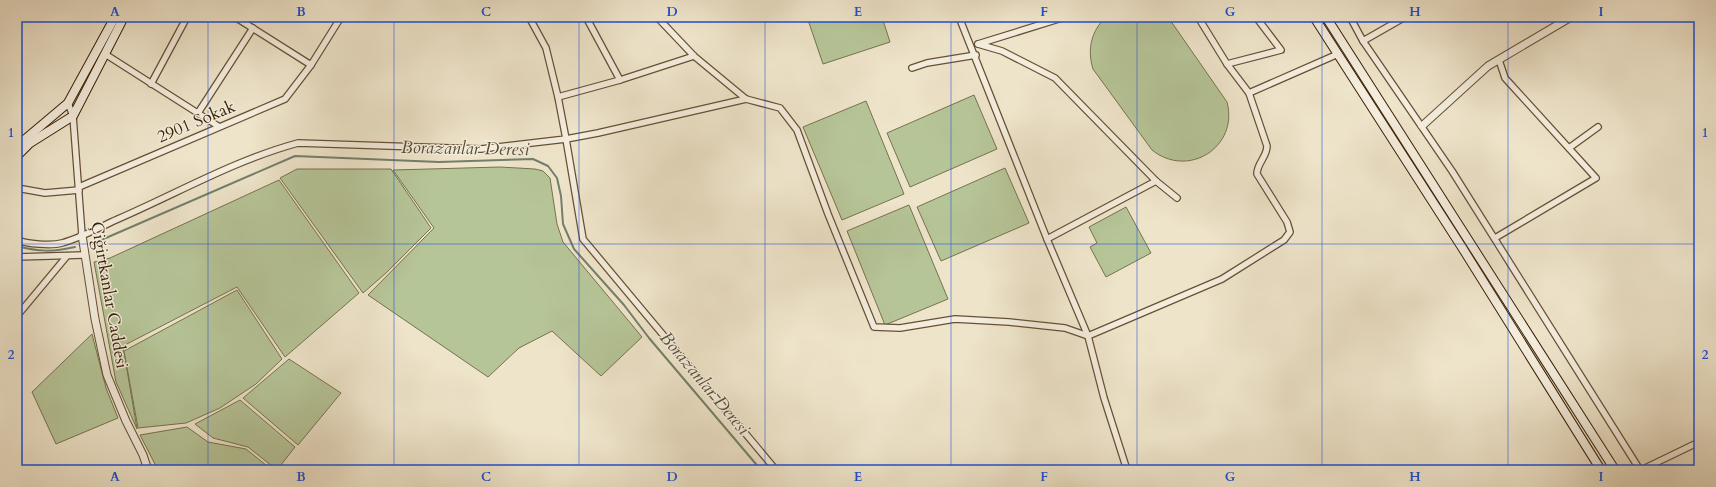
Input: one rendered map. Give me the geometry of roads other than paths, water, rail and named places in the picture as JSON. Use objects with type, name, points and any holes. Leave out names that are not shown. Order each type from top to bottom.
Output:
[{"type":"main road","points":[[17,146],[68,103],[115,17]]},
{"type":"main road","points":[[17,156],[30,143],[74,116],[124,17]]},
{"type":"main road","points":[[1314,17],[1463,249],[1601,470]]},
{"type":"main road","points":[[1326,17],[1615,470]]},
{"type":"street","points":[[151,84],[187,17]]},
{"type":"street","points":[[235,17],[311,65]]},
{"type":"street","name":"2901 Sokak","points":[[79,189],[218,126],[285,99],[311,65],[341,17]]},
{"type":"street","points":[[528,17],[546,48],[566,138],[583,239],[776,470]]},
{"type":"street","points":[[586,17],[620,80]]},
{"type":"street","points":[[657,17],[694,56],[746,99],[780,108],[797,130],[828,214],[874,327],[900,328],[955,320],[1009,322],[1065,328],[1088,336],[1222,279],[1288,236],[1290,232],[1288,222],[1257,174],[1257,169],[1267,154],[1267,146],[1249,94],[1227,64],[1198,17]]},
{"type":"street","points":[[959,17],[975,45],[976,55],[1047,239],[1088,336],[1104,398],[1128,470]]},
{"type":"street","points":[[975,45],[1065,17]]},
{"type":"street","points":[[1227,64],[1281,50],[1256,17]]},
{"type":"street","points":[[1350,17],[1363,41],[1422,126],[1495,238],[1641,470],[1699,442]]},
{"type":"street","points":[[1363,41],[1405,17]]},
{"type":"street","points":[[1422,126],[1488,66],[1571,17]]},
{"type":"street","points":[[198,113],[253,28]]},
{"type":"street","points":[[975,45],[1002,51],[1055,78],[1156,181],[1177,198]]},
{"type":"street","points":[[105,54],[218,126]]},
{"type":"street","points":[[1249,94],[1338,54]]},
{"type":"street","points":[[912,68],[927,63],[976,55]]},
{"type":"street","points":[[558,97],[620,80],[694,56]]},
{"type":"street","points":[[1495,238],[1596,178],[1505,78],[1499,60]]},
{"type":"street","points":[[17,240],[25,244],[61,243],[82,235],[212,175],[282,147],[298,143],[481,149],[598,133],[746,99]]},
{"type":"street","points":[[68,103],[74,116]]},
{"type":"street","name":"Çiğirtkanlar Caddesi","points":[[74,116],[84,255],[95,319],[107,375],[126,421],[143,455],[148,470]]},
{"type":"street","points":[[1569,148],[1598,127]]},
{"type":"street","points":[[1047,239],[1156,181]]},
{"type":"street","points":[[17,188],[45,192],[79,189]]},
{"type":"street","points":[[17,257],[84,255]]},
{"type":"street","points":[[17,316],[67,256]]},
{"type":"waterway","name":"Borazanlar Deresi","points":[[92,244],[295,156],[439,162],[533,159],[548,166],[557,178],[561,196],[563,224],[574,249],[624,305],[649,338],[761,470]]},
{"type":"waterway","name":"Borazanlar Deresi","points":[[17,246],[46,251],[75,247]]}]
